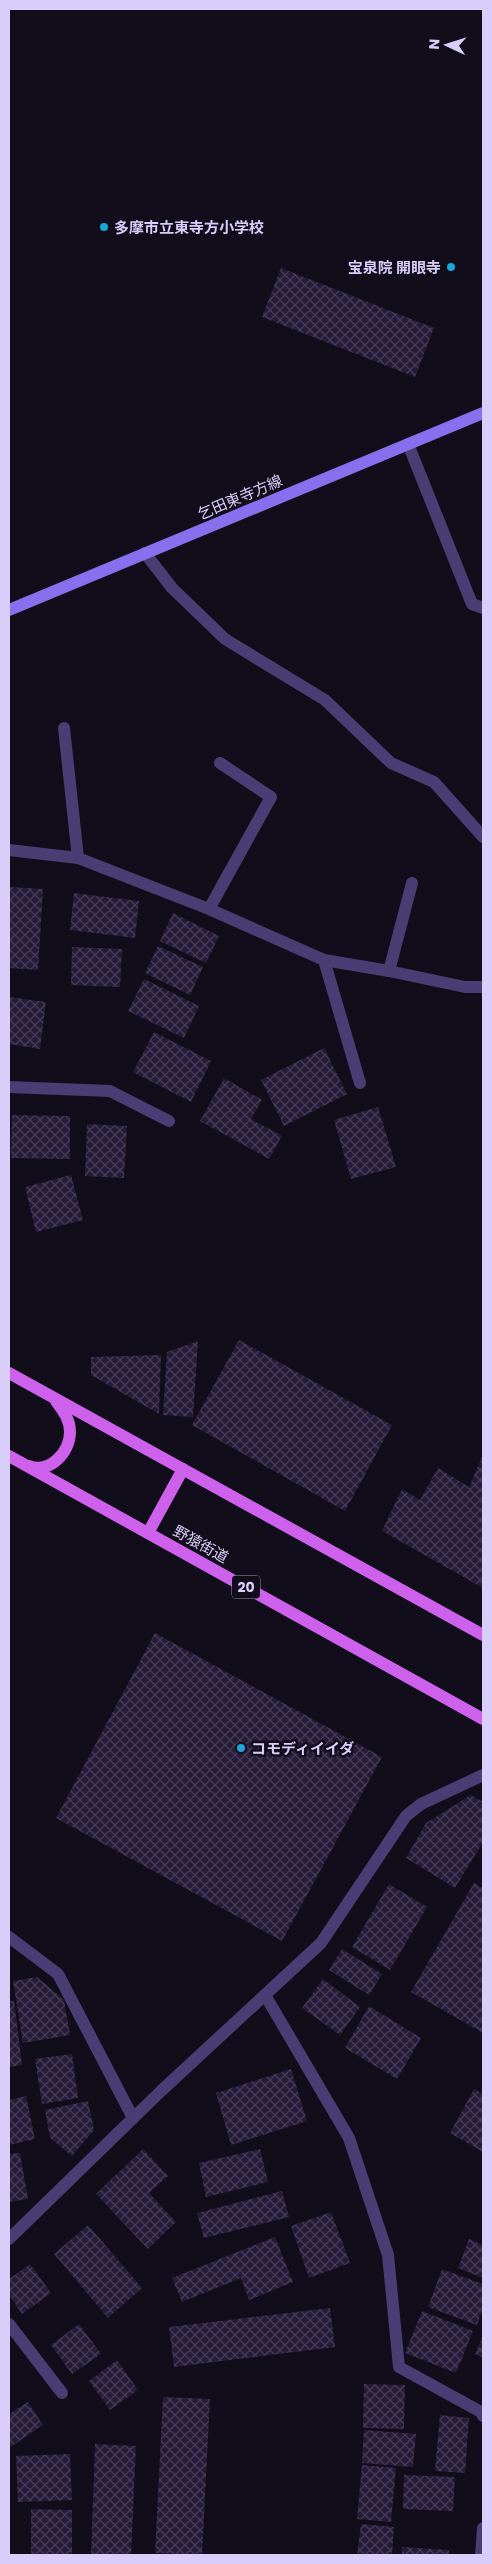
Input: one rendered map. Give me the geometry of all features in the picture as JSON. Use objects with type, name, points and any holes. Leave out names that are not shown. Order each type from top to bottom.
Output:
[{"type":"main road","name":"乞田東寺方線","points":[[9,610],[483,414]]},
{"type":"main road","points":[[9,1373],[483,1635]]},
{"type":"main road","points":[[20,1462],[36,1468],[52,1464],[64,1455],[70,1433],[68,1417],[53,1397]]},
{"type":"main road","name":"野猿街道","points":[[9,1456],[483,1719]]},
{"type":"main road","points":[[148,1533],[183,1469]]},
{"type":"street","points":[[408,444],[472,604],[483,608]]},
{"type":"street","points":[[145,553],[172,588],[225,639],[325,700],[391,763],[434,782],[483,837]]},
{"type":"street","points":[[64,728],[78,858]]},
{"type":"street","points":[[209,910],[271,797],[220,763]]},
{"type":"street","points":[[9,850],[78,858],[209,910],[324,960],[466,987],[483,987]]},
{"type":"street","points":[[389,971],[412,883]]},
{"type":"street","points":[[324,960],[360,1083]]},
{"type":"street","points":[[9,1087],[110,1091],[169,1121]]},
{"type":"street","points":[[9,2239],[133,2118],[321,1943],[406,1816],[421,1804],[483,1775]]},
{"type":"street","points":[[9,1937],[58,1974],[133,2118]]},
{"type":"street","points":[[264,1995],[349,2138],[388,2255],[399,2367],[481,2412],[483,2416]]},
{"type":"street","points":[[9,2324],[62,2393]]},
{"type":"street","points":[[481,2555],[483,2528]]},
{"type":"building","points":[[281,268],[434,328],[415,377],[262,317]]},
{"type":"building","points":[[9,887],[43,889],[38,970],[9,968]]},
{"type":"building","points":[[74,893],[139,901],[135,938],[70,930]]},
{"type":"building","points":[[173,913],[219,936],[206,963],[160,941]]},
{"type":"building","points":[[158,946],[203,967],[190,995],[145,973]]},
{"type":"building","points":[[72,947],[122,949],[120,987],[71,985]]},
{"type":"building","points":[[144,979],[199,1006],[184,1038],[128,1011]]},
{"type":"building","points":[[9,997],[46,1002],[40,1049],[9,1044]]},
{"type":"building","points":[[154,1032],[211,1061],[191,1102],[133,1072]]},
{"type":"building","points":[[324,1048],[347,1094],[284,1126],[261,1080]]},
{"type":"building","points":[[224,1078],[262,1100],[251,1119],[282,1136],[269,1159],[200,1121]]},
{"type":"building","points":[[378,1107],[396,1167],[351,1179],[334,1120]]},
{"type":"building","points":[[12,1115],[70,1116],[70,1159],[11,1158]]},
{"type":"building","points":[[87,1124],[127,1126],[124,1178],[85,1176]]},
{"type":"building","points":[[71,1175],[83,1220],[36,1232],[25,1187]]},
{"type":"building","points":[[239,1340],[392,1425],[345,1511],[192,1425]]},
{"type":"building","points":[[198,1341],[193,1417],[163,1415],[167,1352]]},
{"type":"building","points":[[161,1355],[159,1414],[91,1375],[91,1357]]},
{"type":"building","points":[[483,1455],[483,1588],[382,1531],[402,1489],[420,1500],[438,1468],[469,1487]]},
{"type":"building","points":[[155,1633],[382,1757],[282,1941],[56,1818]]},
{"type":"building","points":[[471,1795],[483,1802],[483,1842],[455,1888],[406,1858],[426,1823]]},
{"type":"building","points":[[474,1883],[483,1888],[483,2033],[411,1992]]},
{"type":"building","points":[[389,1884],[427,1907],[390,1970],[352,1947]]},
{"type":"building","points":[[342,1949],[382,1974],[369,1995],[329,1970]]},
{"type":"building","points":[[37,1977],[64,2000],[70,2035],[23,2043],[13,1981]]},
{"type":"building","points":[[323,1979],[360,2007],[340,2035],[302,2008]]},
{"type":"building","points":[[9,2001],[14,2001],[22,2065],[9,2067]]},
{"type":"building","points":[[369,2006],[421,2038],[397,2079],[345,2048]]},
{"type":"building","points":[[72,2054],[78,2098],[42,2104],[35,2059]]},
{"type":"building","points":[[291,2069],[307,2121],[231,2145],[216,2093]]},
{"type":"building","points":[[474,2089],[483,2094],[483,2152],[450,2133]]},
{"type":"building","points":[[26,2096],[35,2139],[9,2145],[9,2100]]},
{"type":"building","points":[[88,2101],[94,2130],[72,2156],[50,2138],[45,2110]]},
{"type":"building","points":[[143,2149],[168,2176],[149,2193],[176,2222],[148,2249],[96,2194]]},
{"type":"building","points":[[260,2149],[268,2182],[206,2197],[199,2163]]},
{"type":"building","points":[[20,2153],[28,2199],[9,2202],[9,2154]]},
{"type":"building","points":[[282,2191],[289,2217],[204,2238],[197,2213]]},
{"type":"building","points":[[331,2212],[350,2263],[309,2278],[291,2226]]},
{"type":"building","points":[[88,2225],[142,2288],[108,2318],[54,2254]]},
{"type":"building","points":[[275,2237],[293,2282],[249,2300],[241,2278],[182,2302],[172,2278]]},
{"type":"building","points":[[469,2239],[483,2245],[483,2278],[458,2268]]},
{"type":"building","points":[[30,2264],[51,2293],[22,2314],[9,2295],[9,2279]]},
{"type":"building","points":[[442,2269],[483,2284],[483,2308],[477,2325],[428,2307]]},
{"type":"building","points":[[330,2308],[335,2347],[174,2367],[169,2327]]},
{"type":"building","points":[[422,2311],[473,2331],[456,2373],[405,2353]]},
{"type":"building","points":[[79,2324],[101,2354],[72,2374],[51,2345]]},
{"type":"building","points":[[483,2336],[483,2358],[475,2354]]},
{"type":"building","points":[[117,2360],[138,2390],[110,2410],[89,2381]]},
{"type":"building","points":[[364,2384],[405,2385],[404,2429],[363,2428]]},
{"type":"building","points":[[163,2397],[210,2399],[202,2555],[155,2553]]},
{"type":"building","points":[[28,2402],[43,2425],[9,2448],[9,2414]]},
{"type":"building","points":[[440,2415],[469,2418],[465,2473],[435,2471]]},
{"type":"building","points":[[364,2430],[416,2434],[413,2467],[362,2463]]},
{"type":"building","points":[[95,2444],[136,2446],[131,2555],[91,2555]]},
{"type":"building","points":[[70,2454],[72,2500],[18,2502],[16,2456]]},
{"type":"building","points":[[362,2465],[396,2468],[391,2522],[357,2519]]},
{"type":"building","points":[[404,2475],[455,2477],[453,2511],[403,2509]]},
{"type":"building","points":[[31,2509],[72,2510],[72,2555],[31,2555]]},
{"type":"building","points":[[361,2524],[394,2527],[392,2555],[357,2555]]},
{"type":"building","points":[[402,2547],[449,2550],[449,2555],[402,2555]]},
{"type":"place","name":"多摩市立東寺方小学校","points":[[104,227]]},
{"type":"place","name":"宝泉院 開眼寺","points":[[451,267]]},
{"type":"place","name":"コモディイイダ","points":[[241,1748]]}]
